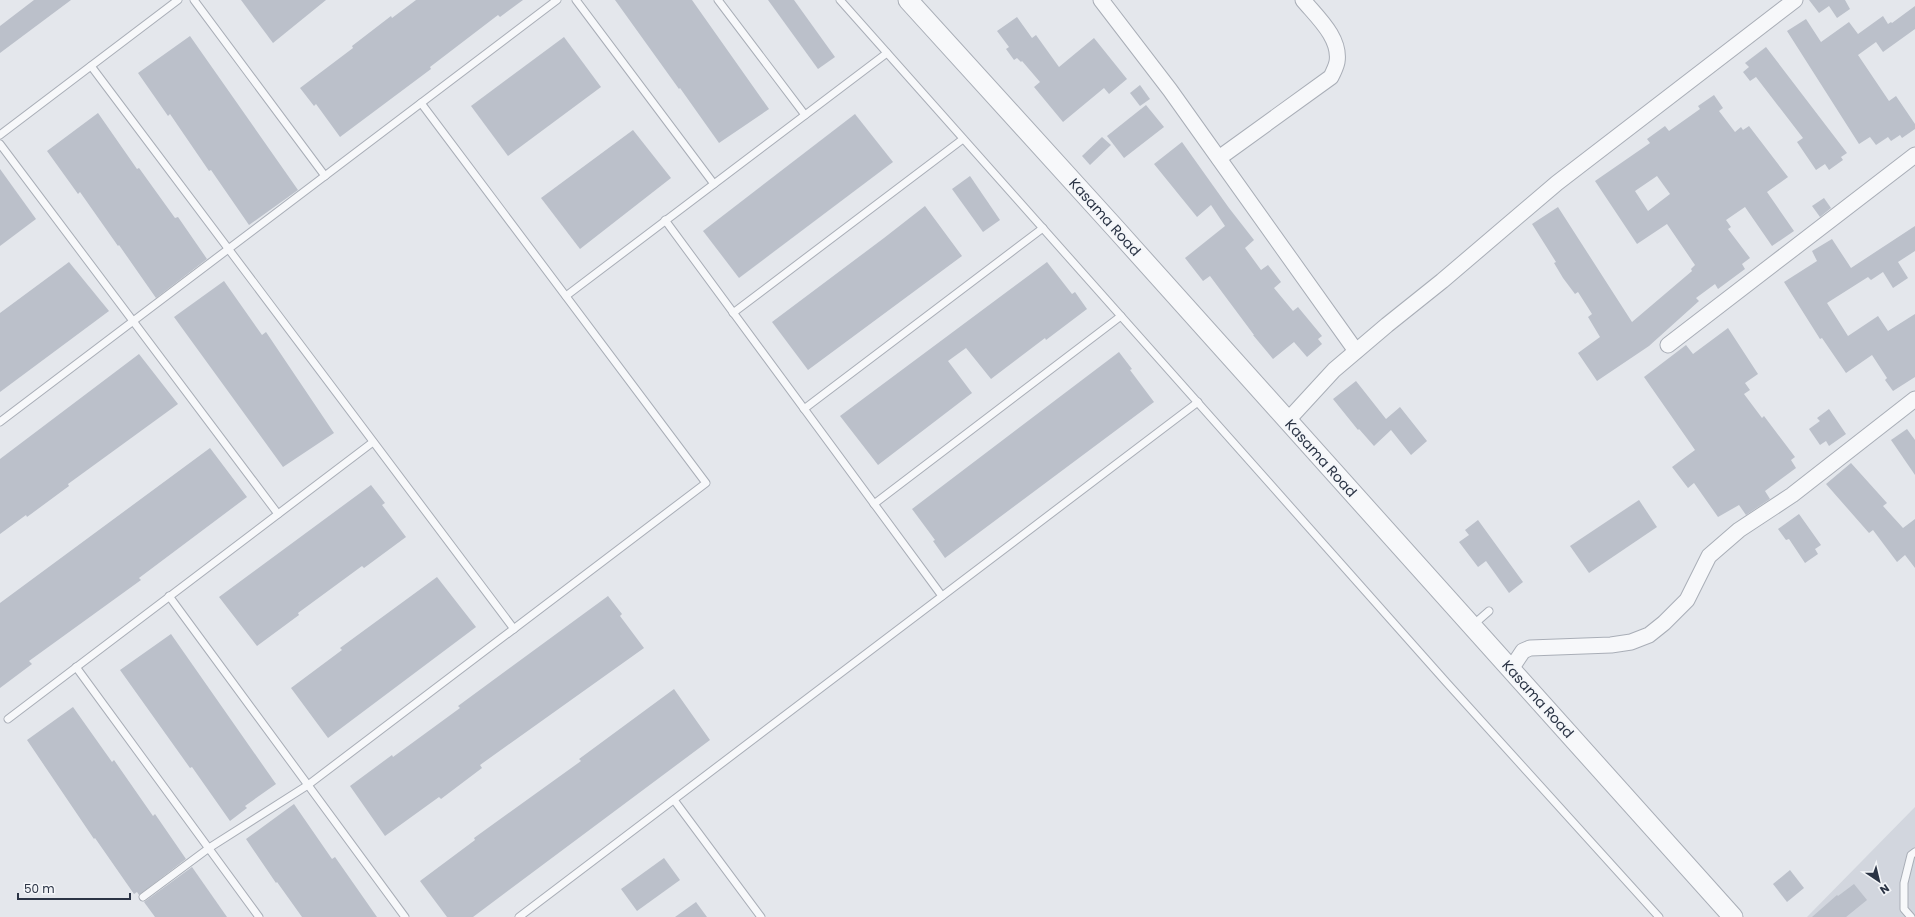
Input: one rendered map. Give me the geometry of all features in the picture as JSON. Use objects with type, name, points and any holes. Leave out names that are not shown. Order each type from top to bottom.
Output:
[{"type":"street","name":"Kasama Road","points":[[908,0],[1288,420],[1733,917]]},
{"type":"street","points":[[1101,0],[1219,158],[1356,351]]},
{"type":"street","points":[[1219,158],[1331,77],[1337,63],[1334,39],[1302,0]]},
{"type":"street","points":[[1288,420],[1334,370],[1557,183],[1795,0]]},
{"type":"street","points":[[1668,345],[1915,155]]},
{"type":"street","points":[[1510,669],[1523,651],[1530,648],[1611,645],[1631,642],[1649,635],[1664,623],[1687,600],[1708,556],[1739,530],[1792,495],[1915,399]]},
{"type":"lane","points":[[0,135],[178,0]]},
{"type":"lane","points":[[194,0],[325,176]]},
{"type":"lane","points":[[0,422],[557,0]]},
{"type":"lane","points":[[576,0],[714,184]]},
{"type":"lane","points":[[718,0],[805,114]]},
{"type":"lane","points":[[840,0],[1447,683],[1659,917]]},
{"type":"lane","points":[[566,296],[887,53]]},
{"type":"lane","points":[[91,66],[514,629]]},
{"type":"lane","points":[[143,897],[209,848],[308,785],[706,483],[421,103]]},
{"type":"lane","points":[[733,313],[963,139]]},
{"type":"lane","points":[[0,144],[278,514]]},
{"type":"lane","points":[[665,220],[942,596]]},
{"type":"lane","points":[[804,409],[1043,228]]},
{"type":"lane","points":[[874,504],[1121,316]]},
{"type":"lane","points":[[518,917],[1198,402]]},
{"type":"lane","points":[[8,719],[373,442]]},
{"type":"lane","points":[[169,596],[405,917]]},
{"type":"lane","points":[[1472,626],[1489,611]]},
{"type":"lane","points":[[76,667],[259,917]]},
{"type":"lane","points":[[674,800],[761,917]]},
{"type":"lane","points":[[1911,917],[1904,909],[1904,883],[1911,855],[1915,852]]},
{"type":"shaded area","points":[[1915,807],[1915,917],[1807,917]]},
{"type":"building","points":[[34,0],[71,0],[0,53],[0,26]]},
{"type":"building","points":[[241,0],[326,0],[273,43]]},
{"type":"building","points":[[416,0],[523,0],[500,17],[498,15],[430,67],[431,69],[340,137],[316,104],[314,106],[300,88],[353,48],[352,46],[391,16],[392,18]]},
{"type":"building","points":[[615,0],[692,0],[769,109],[719,143]]},
{"type":"building","points":[[768,0],[794,0],[835,57],[818,69]]},
{"type":"building","points":[[1809,0],[1845,0],[1850,9],[1837,18],[1829,6],[1819,13]]},
{"type":"building","points":[[1915,6],[1915,29],[1883,52],[1876,42],[1858,55],[1889,101],[1896,96],[1915,124],[1915,129],[1902,138],[1900,135],[1891,141],[1888,137],[1876,145],[1870,137],[1859,144],[1787,31],[1806,19],[1821,42],[1849,22],[1858,34],[1883,16],[1888,24],[1891,22],[1892,23]]},
{"type":"building","points":[[1017,17],[1032,38],[1036,35],[1059,67],[1094,38],[1127,79],[1109,94],[1104,88],[1063,122],[1034,87],[1040,82],[1022,61],[1021,62],[1017,58],[1014,60],[1006,49],[1009,47],[997,31]]},
{"type":"building","points":[[190,36],[298,190],[249,225],[211,170],[209,171],[170,114],[168,116],[138,73]]},
{"type":"building","points":[[564,37],[601,87],[508,156],[471,106]]},
{"type":"building","points":[[1766,47],[1847,153],[1841,157],[1843,160],[1829,170],[1825,164],[1816,170],[1797,142],[1803,138],[1756,77],[1750,81],[1743,72],[1749,67],[1745,63]]},
{"type":"building","points":[[1140,85],[1150,99],[1140,106],[1130,93]]},
{"type":"building","points":[[1714,95],[1723,108],[1719,111],[1735,132],[1741,127],[1743,130],[1749,126],[1788,177],[1767,192],[1794,231],[1772,246],[1745,207],[1726,220],[1731,227],[1728,229],[1750,258],[1742,264],[1745,269],[1718,289],[1715,284],[1696,298],[1699,301],[1649,346],[1597,381],[1578,353],[1600,337],[1588,317],[1592,314],[1578,292],[1575,294],[1563,278],[1554,263],[1556,262],[1532,224],[1558,207],[1632,322],[1692,271],[1691,269],[1695,265],[1667,224],[1637,244],[1595,181],[1650,143],[1647,139],[1665,126],[1669,131],[1700,109],[1698,106]],"holes":[[[1657,176],[1670,194],[1648,211],[1635,191]]]},
{"type":"building","points":[[1146,105],[1164,127],[1124,158],[1107,136]]},
{"type":"building","points":[[98,113],[137,169],[139,168],[175,218],[178,217],[207,259],[156,298],[80,192],[78,194],[47,151]]},
{"type":"building","points":[[855,114],[893,162],[739,278],[703,231]]},
{"type":"building","points":[[633,130],[671,178],[580,249],[541,198]]},
{"type":"building","points":[[1102,137],[1111,145],[1090,165],[1082,156]]},
{"type":"building","points":[[1182,142],[1229,208],[1254,240],[1245,248],[1261,270],[1268,265],[1281,282],[1274,288],[1293,311],[1298,307],[1322,336],[1318,339],[1322,344],[1307,357],[1294,342],[1273,359],[1253,335],[1210,276],[1203,281],[1185,258],[1225,226],[1211,205],[1197,217],[1154,164]]},
{"type":"building","points":[[0,169],[36,219],[0,246]]},
{"type":"building","points":[[970,176],[1000,220],[983,232],[952,189]]},
{"type":"building","points":[[1824,198],[1831,208],[1820,217],[1812,206]]},
{"type":"building","points":[[925,206],[962,256],[808,370],[772,322]]},
{"type":"building","points":[[1915,226],[1915,251],[1898,262],[1908,278],[1893,288],[1883,272],[1871,280],[1868,277],[1827,303],[1848,336],[1878,316],[1888,331],[1915,314],[1915,377],[1893,391],[1885,380],[1887,378],[1872,355],[1846,373],[1822,338],[1820,339],[1784,282],[1817,261],[1812,251],[1832,239],[1851,268]]},
{"type":"building","points":[[69,262],[109,311],[0,392],[0,313]]},
{"type":"building","points":[[1047,262],[1072,294],[1075,292],[1087,309],[1046,340],[1045,338],[991,379],[966,348],[948,361],[972,393],[878,465],[840,416]]},
{"type":"building","points":[[224,281],[262,335],[266,332],[334,433],[283,467],[174,317]]},
{"type":"building","points":[[1728,328],[1758,374],[1745,383],[1750,390],[1744,394],[1762,418],[1764,416],[1795,457],[1791,460],[1796,468],[1765,491],[1770,499],[1746,515],[1739,505],[1718,517],[1694,483],[1688,488],[1672,467],[1695,450],[1644,377],[1686,345],[1693,354]]},
{"type":"building","points":[[1119,352],[1132,369],[1130,370],[1154,402],[945,558],[933,541],[935,540],[912,509]]},
{"type":"building","points":[[139,354],[178,404],[68,484],[69,486],[27,517],[26,515],[0,534],[0,459]]},
{"type":"building","points":[[1356,381],[1386,419],[1400,407],[1427,441],[1411,455],[1391,430],[1374,446],[1359,429],[1358,430],[1333,399]]},
{"type":"building","points":[[1829,409],[1846,434],[1829,446],[1826,441],[1820,445],[1809,429],[1820,421],[1817,418]]},
{"type":"building","points":[[1907,429],[1915,440],[1915,475],[1891,440]]},
{"type":"building","points":[[210,448],[247,497],[139,578],[141,580],[29,661],[32,664],[0,688],[0,603]]},
{"type":"building","points":[[1851,463],[1887,503],[1883,506],[1903,528],[1915,519],[1915,568],[1905,555],[1897,562],[1873,530],[1869,533],[1826,484]]},
{"type":"building","points":[[371,485],[385,503],[382,505],[406,537],[364,568],[362,566],[298,613],[299,615],[257,646],[219,597]]},
{"type":"building","points":[[1639,500],[1657,527],[1589,573],[1570,546]]},
{"type":"building","points":[[1799,514],[1821,545],[1815,549],[1818,554],[1805,563],[1789,539],[1786,540],[1778,529]]},
{"type":"building","points":[[1478,520],[1523,582],[1509,593],[1486,561],[1478,567],[1459,542],[1469,535],[1465,530]]},
{"type":"building","points":[[437,577],[476,627],[328,738],[291,688],[342,650],[340,648]]},
{"type":"building","points":[[608,596],[622,614],[620,616],[644,648],[480,765],[482,768],[441,799],[439,797],[385,836],[350,786],[392,755],[393,757],[460,708],[458,706]]},
{"type":"building","points":[[171,634],[276,784],[245,806],[247,808],[230,821],[120,670]]},
{"type":"building","points":[[674,689],[710,740],[473,917],[447,917],[420,881],[475,840],[474,838],[581,761],[579,759]]},
{"type":"building","points":[[73,707],[112,762],[114,760],[153,816],[155,814],[186,859],[139,895],[137,892],[134,894],[95,838],[94,839],[27,740]]},
{"type":"building","points":[[294,804],[332,859],[335,857],[377,917],[302,917],[277,882],[276,883],[246,839]]},
{"type":"building","points":[[664,858],[680,880],[637,911],[621,889]]},
{"type":"building","points":[[192,867],[227,917],[155,917],[144,902]]},
{"type":"building","points":[[1790,870],[1804,888],[1787,902],[1773,884]]},
{"type":"building","points":[[1854,884],[1867,900],[1846,917],[1812,917],[1837,895],[1838,896]]},
{"type":"building","points":[[696,902],[707,917],[675,917]]}]
